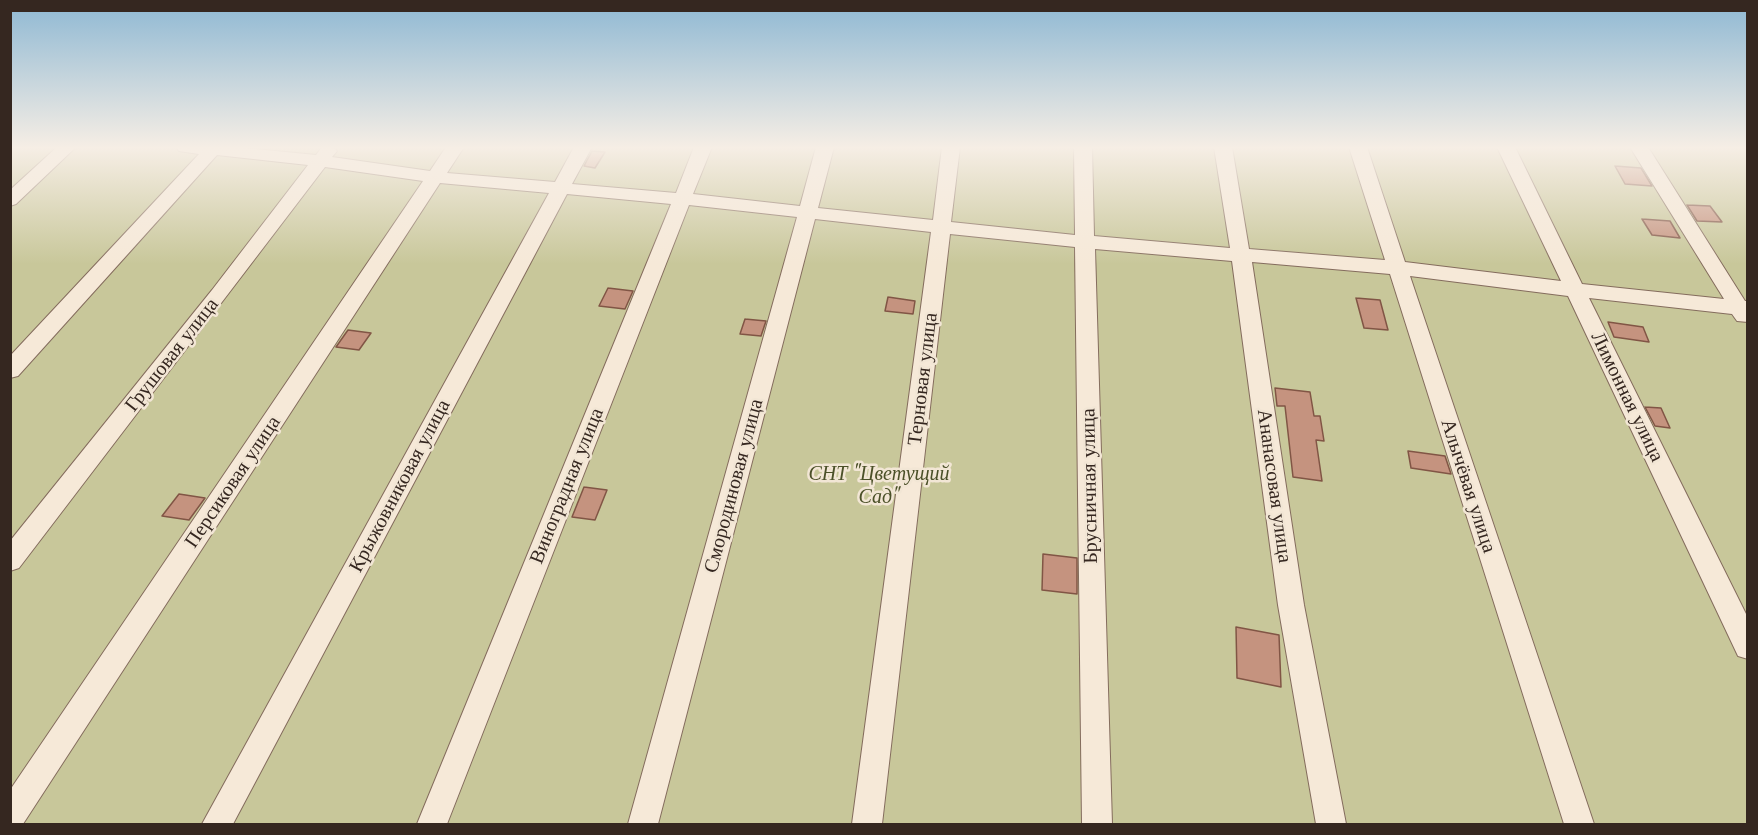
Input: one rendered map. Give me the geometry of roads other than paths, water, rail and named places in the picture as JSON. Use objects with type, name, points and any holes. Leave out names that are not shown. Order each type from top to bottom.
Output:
[{"type":"street","points":[[10,200],[25,186]]},
{"type":"street","points":[[10,370],[178,186]]},
{"type":"street","name":"Грушовая улица","points":[[10,560],[219,295],[302,186]]},
{"type":"street","name":"Персиковая улица","points":[[10,817],[429,186]]},
{"type":"street","points":[[528,186],[682,199],[1086,242],[1398,268],[1576,289],[1745,313]]},
{"type":"street","name":"Крыжовниковая улица","points":[[217,825],[562,186]]},
{"type":"street","name":"Виноградная улица","points":[[432,825],[687,186]]},
{"type":"street","name":"Смородиновая улица","points":[[643,825],[815,186]]},
{"type":"street","name":"Терновая улица","points":[[867,825],[947,186]]},
{"type":"street","name":"Брусничная улица","points":[[1084,186],[1096,825]]},
{"type":"street","name":"Ананасовая улица","points":[[1229,186],[1291,605],[1331,825]]},
{"type":"street","name":"Алычёвая улица","points":[[1371,186],[1579,825]]},
{"type":"street","name":"Лимонная улица","points":[[1525,186],[1748,647]]},
{"type":"street","points":[[1664,186],[1745,313]]},
{"type":"park label","name":"СНТ \"Цветущий Сад\"","points":[[879,486]]}]
